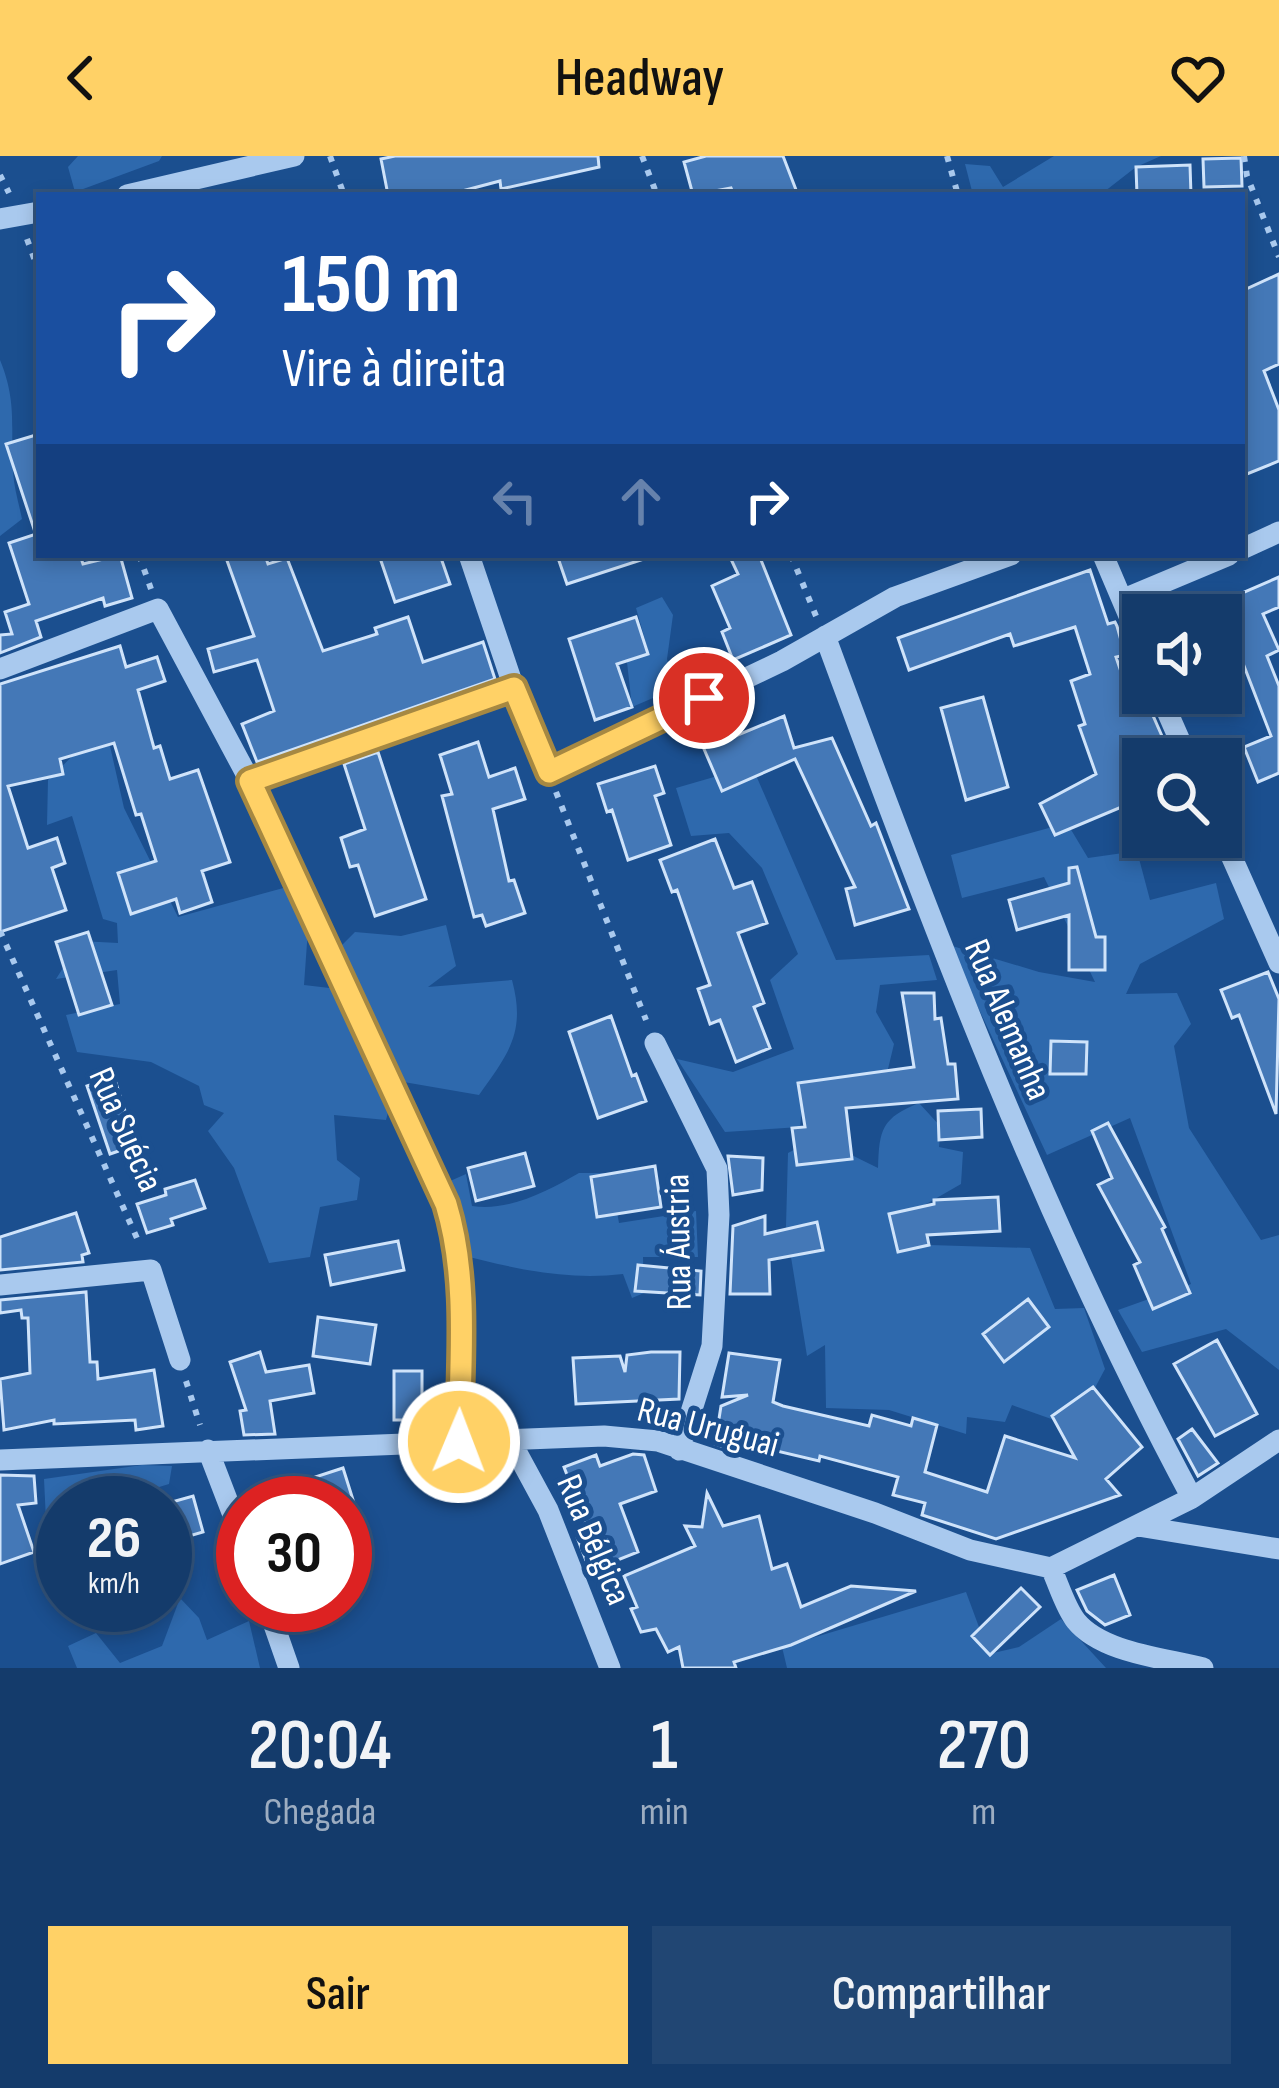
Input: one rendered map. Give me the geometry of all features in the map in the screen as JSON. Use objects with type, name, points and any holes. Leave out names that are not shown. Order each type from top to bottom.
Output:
[{"type":"street","points":[[140,192],[294,156]]},
{"type":"street","points":[[1245,548],[1279,532]]},
{"type":"street","points":[[470,558],[514,688],[549,772],[782,662],[895,597],[1003,558]]},
{"type":"street","points":[[1104,558],[1122,595]]},
{"type":"street","points":[[1136,594],[1222,558]]},
{"type":"street","points":[[0,670],[158,609],[250,781],[446,1204],[459,1277],[459,1442]]},
{"type":"street","name":"Rua Alemanha","points":[[825,636],[931,923],[1035,1170],[1123,1370],[1192,1498]]},
{"type":"street","points":[[250,781],[514,688]]},
{"type":"street","points":[[1232,858],[1279,963]]},
{"type":"street","name":"Rua Áustria","points":[[655,1042],[717,1168],[712,1346],[679,1450]]},
{"type":"street","points":[[0,1285],[151,1270],[180,1360]]},
{"type":"street","name":"Rua Uruguai","points":[[0,1460],[604,1436],[658,1441],[970,1550],[1051,1568]]},
{"type":"street","name":"Rua Bélgica","points":[[511,1440],[548,1510],[610,1668]]},
{"type":"street","points":[[1203,1668],[1088,1633],[1074,1619],[1051,1568],[1192,1498],[1279,1440]]},
{"type":"street","points":[[208,1450],[218,1476]]},
{"type":"street","points":[[1138,1526],[1279,1550]]},
{"type":"street","points":[[276,1632],[289,1668]]},
{"type":"path","points":[[330,156],[343,192]]},
{"type":"path","points":[[642,156],[655,192]]},
{"type":"path","points":[[946,156],[957,192]]},
{"type":"path","points":[[1244,156],[1247,176],[1279,257]]},
{"type":"path","points":[[19,216],[36,264]]},
{"type":"path","points":[[792,558],[825,636]]},
{"type":"path","points":[[549,772],[655,1042]]},
{"type":"path","name":"Rua Suécia","points":[[0,931],[151,1270]]},
{"type":"path","points":[[180,1360],[208,1450]]},
{"type":"shaded area","points":[[78,156],[162,156],[75,192],[68,167]]},
{"type":"shaded area","points":[[1054,156],[1161,156],[1136,167],[1104,192],[972,192],[965,164],[990,166],[1003,187]]},
{"type":"shaded area","points":[[0,360],[11,403],[14,478],[22,519],[0,536]]},
{"type":"shaded area","points":[[662,597],[673,615],[667,659],[674,689],[632,707],[627,662],[648,650],[636,608]]},
{"type":"shaded area","points":[[105,724],[124,808],[178,917],[298,884],[309,915],[304,985],[338,989],[391,1101],[386,1120],[334,1115],[337,1160],[360,1178],[357,1200],[320,1207],[310,1257],[269,1263],[234,1168],[208,1131],[224,1113],[204,1105],[199,1086],[151,1062],[77,1052],[66,1015],[120,1004],[117,970],[56,979],[80,941],[118,943],[117,923],[103,919],[72,816],[47,825],[48,780]]},
{"type":"shaded area","points":[[752,766],[836,960],[929,955],[937,980],[880,985],[876,1012],[894,1044],[888,1069],[804,1091],[800,1127],[725,1132],[677,1059],[733,1072],[794,1049],[770,980],[798,954],[762,868],[729,833],[691,836],[676,788]]},
{"type":"shaded area","points":[[1067,823],[1088,858],[1122,853],[1122,858],[1139,858],[1150,900],[1216,883],[1224,919],[1140,964],[1126,994],[1177,993],[1191,1024],[1174,1046],[1189,1128],[1261,1240],[1279,1235],[1279,1370],[1226,1329],[1142,1352],[1118,1310],[1191,1284],[1130,1118],[1047,1155],[949,945],[1039,972],[1095,982],[1044,877],[962,898],[951,855]]},
{"type":"shaded area","points":[[446,925],[456,966],[428,987],[512,980],[516,998],[512,1041],[479,1095],[398,1081],[340,947],[355,932],[401,936]]},
{"type":"shaded area","points":[[919,1103],[941,1127],[939,1147],[963,1152],[961,1184],[921,1207],[930,1245],[1030,1248],[1055,1309],[1084,1308],[1105,1369],[1074,1427],[1012,1405],[1005,1422],[967,1417],[966,1434],[889,1410],[826,1408],[825,1345],[807,1356],[786,1226],[788,1153],[817,1138],[878,1168],[885,1126]]},
{"type":"shaded area","points":[[579,1173],[610,1173],[619,1223],[696,1211],[698,1257],[643,1257],[644,1293],[632,1298],[623,1274],[560,1274],[457,1254],[448,1182],[466,1174],[472,1206],[486,1207],[527,1198]]},
{"type":"shaded area","points":[[142,1465],[172,1466],[170,1476],[65,1476]]},
{"type":"shaded area","points":[[966,1592],[989,1654],[1019,1647],[1061,1619],[1106,1668],[787,1668],[782,1647]]},
{"type":"shaded area","points":[[192,1611],[207,1640],[225,1632],[252,1632],[260,1668],[77,1668],[68,1646],[96,1633],[120,1663],[162,1646],[167,1632],[192,1632]]},
{"type":"building","points":[[598,156],[599,167],[501,189],[500,181],[458,192],[387,192],[381,159]]},
{"type":"building","points":[[706,156],[783,156],[797,192],[733,192],[731,188],[692,192],[684,162]]},
{"type":"building","points":[[1241,158],[1242,186],[1204,187],[1203,159]]},
{"type":"building","points":[[1190,165],[1191,192],[1137,192],[1136,167]]},
{"type":"building","points":[[1279,274],[1279,364],[1264,371],[1279,410],[1279,461],[1245,475],[1245,290]]},
{"type":"building","points":[[36,435],[36,529],[34,529],[6,444]]},
{"type":"building","points":[[36,534],[36,558],[81,558],[83,564],[121,558],[132,598],[105,606],[103,598],[36,621],[41,637],[0,653],[0,635],[12,634],[5,612],[29,604],[9,543]]},
{"type":"building","points":[[226,558],[266,558],[268,564],[287,558],[323,651],[377,634],[375,628],[408,617],[423,662],[483,642],[495,679],[257,762],[242,724],[274,711],[257,660],[214,672],[208,649],[254,636]]},
{"type":"building","points":[[380,558],[441,558],[450,584],[395,602]]},
{"type":"building","points":[[558,558],[641,558],[641,560],[567,584]]},
{"type":"building","points":[[730,558],[760,558],[791,635],[733,660],[722,632],[730,628],[712,586],[738,574]]},
{"type":"building","points":[[1090,570],[1108,624],[1115,622],[1122,644],[1122,656],[1116,657],[1122,675],[1122,714],[1152,714],[1163,738],[1122,738],[1122,807],[1055,835],[1040,804],[1096,774],[1079,726],[1085,724],[1071,681],[1090,674],[1075,627],[1014,646],[1010,634],[909,670],[898,638]]},
{"type":"building","points":[[1279,577],[1279,607],[1263,614],[1279,650],[1267,656],[1279,686],[1279,773],[1258,782],[1244,747],[1271,736],[1242,667],[1240,594]]},
{"type":"building","points":[[636,617],[648,654],[617,664],[632,707],[595,720],[569,639]]},
{"type":"building","points":[[120,646],[126,667],[157,657],[165,681],[138,690],[154,748],[160,746],[170,779],[198,770],[230,862],[202,871],[212,902],[180,913],[176,899],[131,914],[118,873],[156,861],[114,743],[60,759],[63,774],[8,786],[28,848],[57,838],[65,863],[52,868],[66,910],[0,932],[0,684]]},
{"type":"building","points":[[983,697],[1008,787],[966,800],[941,708]]},
{"type":"building","points":[[784,716],[794,748],[832,738],[871,826],[876,823],[909,909],[855,925],[846,889],[855,887],[795,759],[722,791],[701,742],[730,730],[733,737]]},
{"type":"building","points":[[478,742],[489,777],[515,768],[525,799],[493,809],[509,881],[514,880],[525,913],[486,926],[482,915],[474,917],[442,796],[452,794],[440,755]]},
{"type":"building","points":[[378,752],[426,899],[375,916],[358,865],[350,867],[341,838],[365,829],[344,764]]},
{"type":"building","points":[[655,766],[664,793],[655,796],[671,845],[628,860],[598,784]]},
{"type":"building","points":[[715,839],[734,888],[752,882],[767,923],[738,933],[764,1003],[754,1007],[770,1048],[736,1062],[720,1020],[710,1024],[698,989],[710,985],[677,890],[672,892],[660,860]]},
{"type":"building","points":[[1077,867],[1096,937],[1105,937],[1105,970],[1069,970],[1069,915],[1017,930],[1009,900],[1069,883],[1069,868]]},
{"type":"building","points":[[88,932],[112,1005],[79,1015],[56,942]]},
{"type":"building","points":[[1268,972],[1279,999],[1276,1114],[1239,1015],[1232,1018],[1221,990]]},
{"type":"building","points":[[902,993],[934,993],[935,1019],[941,1018],[948,1064],[955,1064],[958,1099],[846,1108],[852,1159],[797,1165],[792,1128],[805,1127],[798,1083],[914,1067]]},
{"type":"building","points":[[611,1016],[646,1101],[598,1118],[569,1032]]},
{"type":"building","points":[[1051,1041],[1087,1042],[1086,1074],[1050,1074]]},
{"type":"building","points":[[114,1077],[136,1145],[110,1154],[87,1086]]},
{"type":"building","points":[[981,1109],[982,1137],[939,1140],[938,1111]]},
{"type":"building","points":[[1108,1123],[1165,1227],[1190,1293],[1153,1309],[1134,1265],[1140,1262],[1098,1185],[1112,1178],[1092,1131]]},
{"type":"building","points":[[525,1153],[534,1186],[476,1201],[468,1168]]},
{"type":"building","points":[[728,1156],[763,1158],[762,1190],[733,1195]]},
{"type":"building","points":[[655,1166],[661,1207],[597,1217],[591,1177]]},
{"type":"building","points":[[195,1180],[205,1208],[147,1233],[137,1204]]},
{"type":"building","points":[[998,1197],[1000,1231],[927,1235],[929,1245],[898,1252],[889,1214],[934,1204],[934,1200]]},
{"type":"building","points":[[76,1213],[89,1253],[82,1255],[83,1262],[0,1270],[0,1237]]},
{"type":"building","points":[[765,1216],[765,1234],[817,1222],[823,1250],[769,1260],[770,1294],[730,1294],[733,1226]]},
{"type":"building","points":[[398,1241],[404,1270],[331,1285],[325,1255]]},
{"type":"building","points":[[638,1265],[701,1271],[700,1295],[635,1291]]},
{"type":"building","points":[[86,1292],[90,1362],[97,1362],[98,1379],[154,1370],[163,1426],[136,1430],[135,1420],[54,1424],[54,1420],[4,1430],[0,1379],[30,1373],[28,1318],[22,1318],[21,1310],[0,1313],[0,1300]]},
{"type":"building","points":[[1028,1299],[1049,1327],[1004,1362],[983,1334]]},
{"type":"building","points":[[318,1317],[376,1325],[370,1364],[313,1356]]},
{"type":"building","points":[[1217,1340],[1257,1414],[1215,1436],[1174,1364]]},
{"type":"building","points":[[260,1352],[266,1372],[309,1365],[314,1393],[270,1401],[275,1434],[244,1435],[240,1411],[246,1410],[230,1362]]},
{"type":"building","points":[[680,1352],[679,1399],[576,1404],[573,1358],[620,1356],[625,1372],[627,1355]]},
{"type":"building","points":[[729,1353],[780,1360],[773,1402],[783,1406],[869,1426],[872,1415],[911,1426],[913,1418],[937,1425],[925,1472],[987,1492],[1005,1436],[1075,1458],[1052,1416],[1093,1387],[1142,1447],[1106,1479],[1120,1495],[996,1539],[922,1515],[925,1503],[893,1495],[898,1477],[820,1456],[819,1461],[743,1443],[740,1452],[715,1444],[721,1406],[748,1395],[722,1397]]},
{"type":"building","points":[[394,1371],[422,1371],[422,1420],[394,1420]]},
{"type":"building","points":[[1192,1429],[1218,1463],[1198,1476],[1178,1439]]},
{"type":"building","points":[[633,1454],[644,1455],[656,1491],[620,1504],[638,1552],[590,1571],[577,1537],[589,1532],[564,1467],[596,1455],[600,1466]]},
{"type":"building","points":[[343,1468],[346,1476],[318,1476]]},
{"type":"building","points":[[0,1475],[34,1476],[36,1503],[18,1505],[34,1552],[0,1564]]},
{"type":"building","points":[[707,1493],[723,1526],[759,1516],[772,1569],[787,1564],[801,1607],[851,1586],[916,1591],[791,1645],[734,1662],[736,1668],[683,1668],[679,1647],[668,1652],[656,1629],[641,1632],[624,1576],[695,1546],[685,1526],[702,1527]]},
{"type":"building","points":[[192,1496],[203,1532],[192,1535]]},
{"type":"building","points":[[1114,1575],[1130,1615],[1105,1625],[1087,1611],[1077,1590]]},
{"type":"building","points":[[1021,1588],[1040,1607],[990,1655],[972,1636]]},
{"type":"route","points":[[459,1442],[459,1277],[446,1204],[250,781],[514,688],[549,772],[704,698]]}]
